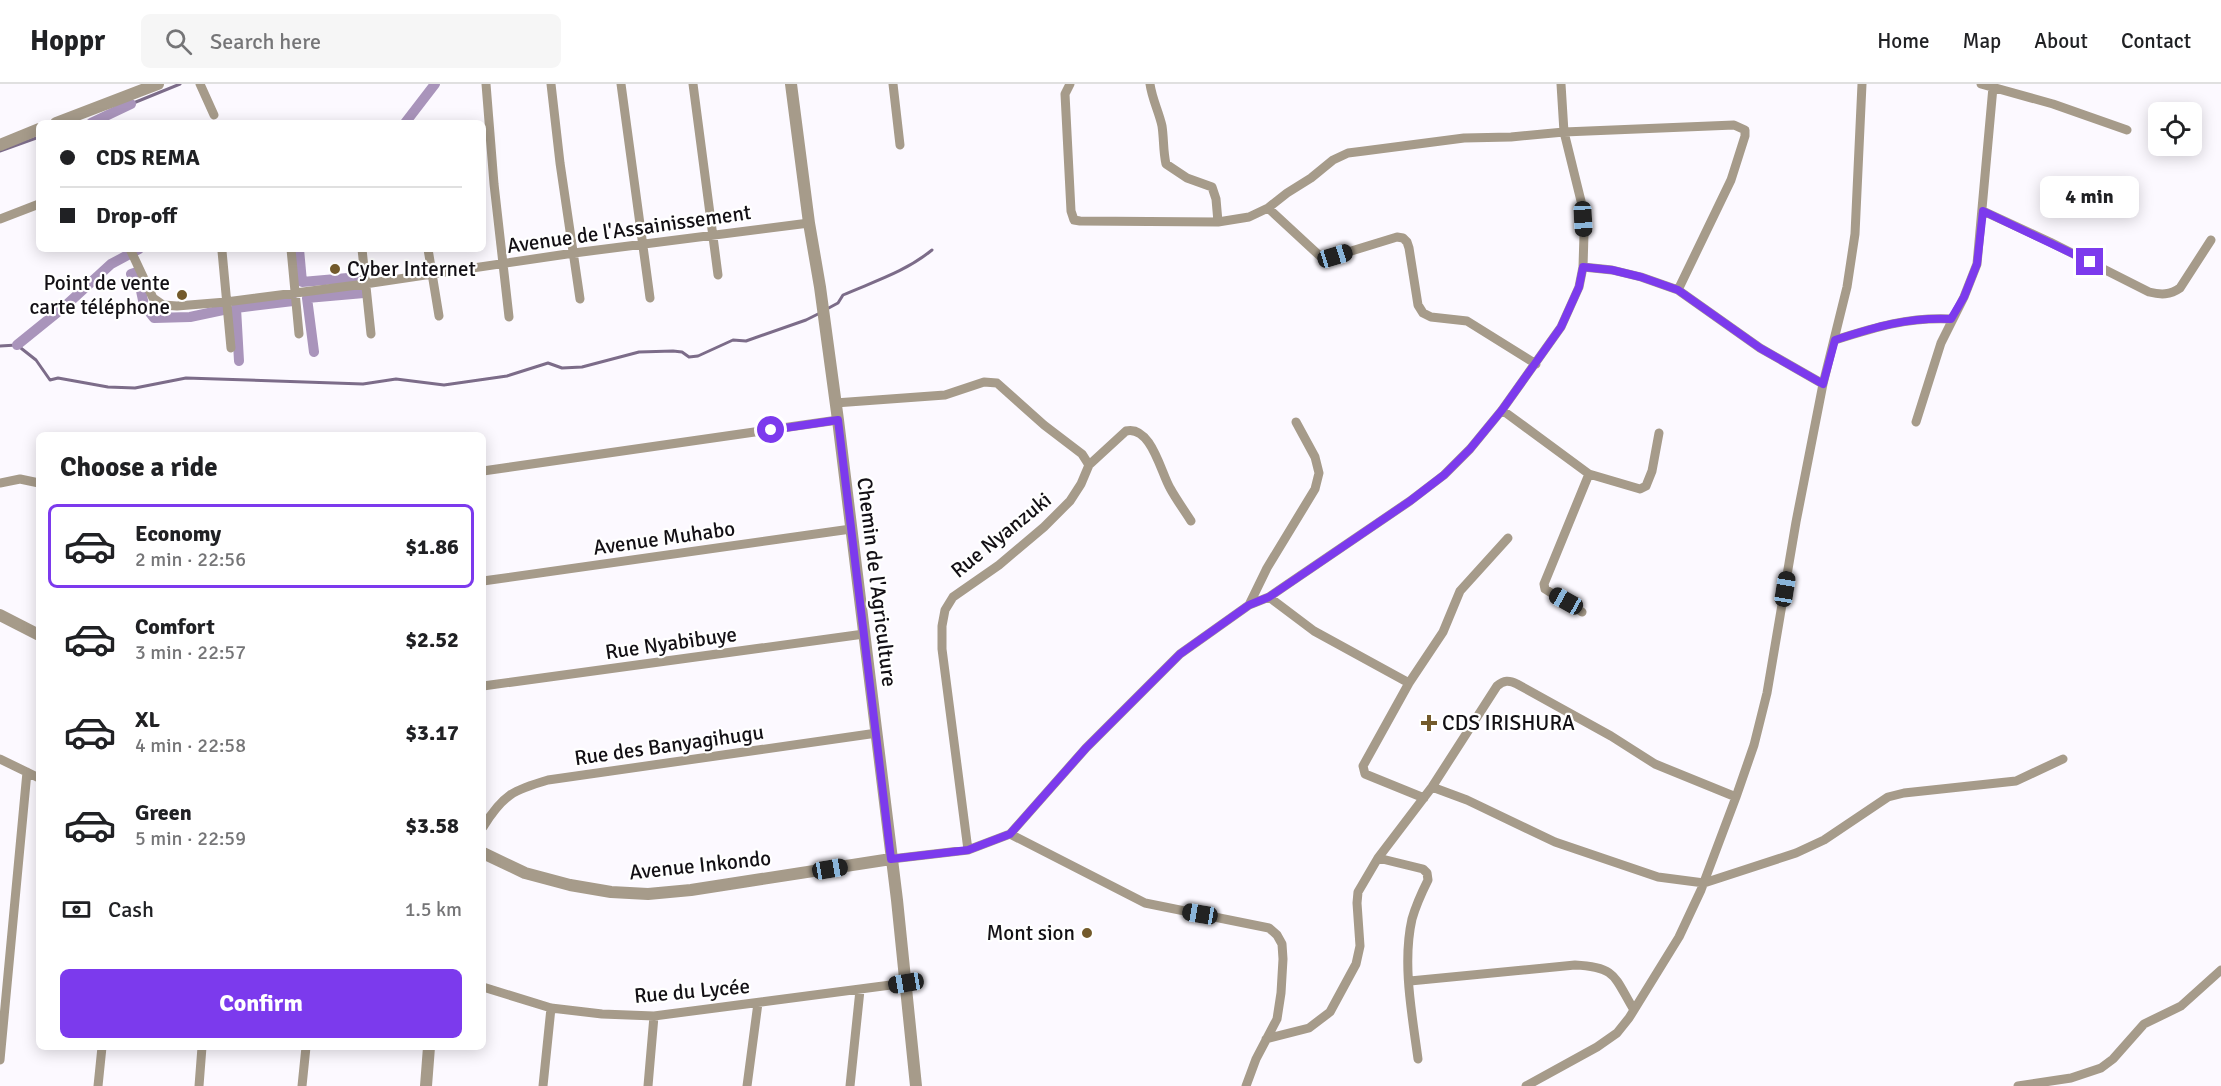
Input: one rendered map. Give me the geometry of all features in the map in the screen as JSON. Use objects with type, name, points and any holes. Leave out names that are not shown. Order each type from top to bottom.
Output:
[{"type":"street","points":[[73,120],[158,84]]},
{"type":"street","points":[[200,84],[214,115]]},
{"type":"street","points":[[486,84],[509,317]]},
{"type":"street","points":[[551,84],[580,299]]},
{"type":"street","points":[[621,84],[650,298]]},
{"type":"street","points":[[693,84],[718,275]]},
{"type":"street","name":"Chemin de l'Agriculture","points":[[791,84],[838,420],[877,733],[916,1086]]},
{"type":"street","points":[[893,84],[900,145]]},
{"type":"street","points":[[1150,84],[1162,125],[1166,164],[1187,178],[1212,188],[1216,199],[1218,222]]},
{"type":"street","points":[[891,859],[968,850],[1010,834],[1086,748],[1180,654],[1249,605],[1269,597],[1410,501],[1444,475],[1470,449],[1536,364],[1570,310],[1579,287],[1583,267],[1582,205],[1564,132],[1561,84]]},
{"type":"street","points":[[1526,1086],[1597,1047],[1617,1032],[1634,1010],[1679,937],[1704,883],[1754,746],[1767,693],[1796,522],[1823,384],[1847,287],[1855,234],[1863,84]]},
{"type":"street","points":[[1981,84],[2127,130]]},
{"type":"street","points":[[1066,85],[1071,211],[1074,220],[1218,222],[1249,217],[1268,208],[1333,160],[1348,153],[1447,140],[1564,132],[1734,125],[1745,130],[1744,145],[1731,180],[1678,290]]},
{"type":"street","points":[[1917,422],[1941,343],[1964,297],[1977,264],[1993,87]]},
{"type":"street","points":[[0,145],[36,130]]},
{"type":"street","points":[[0,219],[36,205]]},
{"type":"street","points":[[1268,208],[1321,257],[1335,256],[1397,237],[1403,238],[1409,249],[1418,305],[1424,313],[1431,317],[1467,321],[1536,364]]},
{"type":"street","points":[[1983,211],[2149,292],[2160,295],[2173,293],[2180,288],[2211,240]]},
{"type":"street","name":"Avenue de l'Assainissement","points":[[131,252],[153,298],[163,305],[226,302],[809,224]]},
{"type":"street","points":[[222,252],[231,348]]},
{"type":"street","points":[[291,252],[299,334]]},
{"type":"street","points":[[362,252],[371,334]]},
{"type":"street","points":[[428,252],[439,316]]},
{"type":"street","points":[[1583,267],[1631,275],[1678,290],[1760,348],[1823,384]]},
{"type":"street","points":[[1835,340],[1885,324],[1914,319],[1951,319]]},
{"type":"street","points":[[835,403],[945,395],[984,382],[997,383],[1044,425],[1082,454],[1089,465],[1126,432],[1132,430],[1138,433],[1157,455],[1169,487],[1191,521]]},
{"type":"street","points":[[1502,410],[1589,474],[1640,489],[1646,486],[1652,471],[1659,433]]},
{"type":"street","points":[[486,471],[838,420]]},
{"type":"street","points":[[1249,605],[1267,568],[1315,489],[1319,473],[1315,457],[1296,422]]},
{"type":"street","name":"Rue Nyanzuki","points":[[968,850],[942,649],[945,610],[953,597],[999,565],[1044,527],[1070,501],[1089,465]]},
{"type":"street","points":[[1582,612],[1545,589],[1544,584],[1589,474]]},
{"type":"street","points":[[0,483],[20,479],[36,482]]},
{"type":"street","name":"Avenue Muhabo","points":[[486,581],[851,529]]},
{"type":"street","points":[[1424,798],[1365,774],[1363,766],[1409,683],[1443,632],[1460,591],[1508,538]]},
{"type":"street","points":[[1269,597],[1314,632],[1409,683]]},
{"type":"street","points":[[0,615],[36,633]]},
{"type":"street","name":"Rue Nyabibuye","points":[[486,686],[864,634]]},
{"type":"street","points":[[1266,1039],[1309,1028],[1330,1012],[1356,964],[1360,946],[1358,892],[1378,858],[1432,787],[1497,686],[1502,682],[1510,681],[1611,736],[1655,764],[1736,797]]},
{"type":"street","name":"Rue des Banyagihugu","points":[[486,823],[504,798],[522,788],[548,780],[877,733]]},
{"type":"street","points":[[0,759],[36,776]]},
{"type":"street","points":[[1432,787],[1467,800],[1555,842],[1658,877],[1704,883],[1796,853],[1824,840],[1888,797],[1904,793],[2016,781],[2062,759]]},
{"type":"street","points":[[0,1060],[27,772]]},
{"type":"street","points":[[1010,834],[1146,903],[1269,928],[1277,935],[1282,944],[1283,959],[1277,1019],[1256,1059],[1246,1086]]},
{"type":"street","name":"Avenue Inkondo","points":[[486,854],[525,873],[547,879],[611,892],[648,894],[691,890],[891,859]]},
{"type":"street","points":[[1378,858],[1424,869],[1427,873],[1428,880],[1413,918],[1410,936],[1410,981],[1418,1059]]},
{"type":"street","points":[[1410,981],[1575,965],[1597,966],[1607,970],[1613,976],[1634,1010]]},
{"type":"street","points":[[2018,1086],[2071,1078],[2101,1068],[2113,1059],[2144,1024],[2181,1006],[2221,970]]},
{"type":"street","name":"Rue du Lycée","points":[[486,988],[551,1008],[602,1014],[654,1016],[906,983]]},
{"type":"street","points":[[850,1086],[860,990]]},
{"type":"street","points":[[747,1086],[758,1003]]},
{"type":"street","points":[[543,1086],[551,1008]]},
{"type":"street","points":[[648,1086],[654,1016]]},
{"type":"street","points":[[98,1086],[102,1050]]},
{"type":"street","points":[[199,1086],[202,1050]]},
{"type":"street","points":[[302,1086],[306,1050]]},
{"type":"street","points":[[426,1086],[429,1050]]},
{"type":"waterway","points":[[131,104],[180,84]]},
{"type":"waterway","points":[[407,120],[435,84]]},
{"type":"waterway","points":[[97,120],[131,104]]},
{"type":"waterway","points":[[0,151],[36,138]]},
{"type":"waterway","points":[[825,310],[838,303],[843,295],[900,270],[932,250]]},
{"type":"waterway","points":[[17,345],[64,307],[111,264],[133,252]]},
{"type":"waterway","points":[[299,252],[302,282],[359,277]]},
{"type":"waterway","points":[[131,274],[137,272],[144,305],[154,318],[190,317],[223,310]]},
{"type":"waterway","points":[[314,352],[307,298],[364,293]]},
{"type":"waterway","points":[[239,361],[236,308],[293,301]]},
{"type":"waterway","points":[[0,346],[17,345],[36,360],[50,380],[58,378],[108,387],[135,388],[186,378],[363,384],[396,379],[444,385],[507,376],[548,363],[562,368],[582,367],[639,352],[673,351],[682,352],[689,357],[698,356],[733,340],[746,341],[820,313]]},
{"type":"place","name":"Cyber Internet","points":[[335,269]]},
{"type":"place","name":"Point de vente carte téléphone","points":[[182,295]]},
{"type":"place","name":"CDS IRISHURA","points":[[1429,723]]},
{"type":"place","name":"Mont sion","points":[[1087,933]]},
{"type":"route","points":[[771,430],[838,420],[891,859],[968,850],[1010,834],[1086,748],[1180,654],[1249,605],[1269,597],[1410,501],[1444,475],[1470,449],[1502,410],[1561,327],[1579,287],[1583,267],[1612,270],[1641,277],[1678,290],[1760,348],[1823,384],[1835,340],[1885,324],[1914,319],[1951,319],[1964,297],[1977,264],[1983,211],[2090,262]]}]
